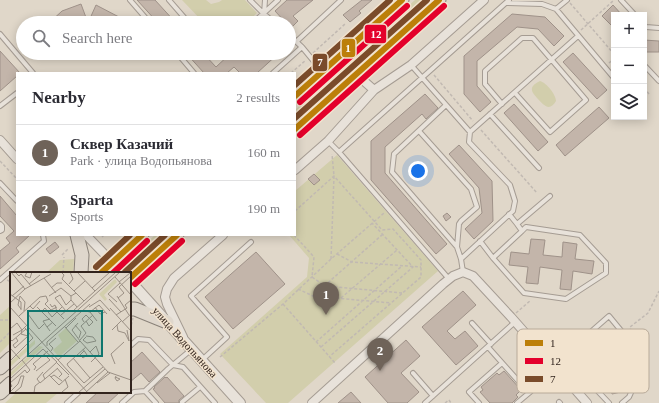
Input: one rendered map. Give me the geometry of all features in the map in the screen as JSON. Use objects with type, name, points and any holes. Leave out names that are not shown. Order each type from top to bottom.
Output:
[{"type":"main road","points":[[296,95],[402,0]]},
{"type":"main road","points":[[296,128],[439,0]]},
{"type":"main road","points":[[77,236],[82,255],[81,272]]},
{"type":"main road","points":[[102,272],[141,236]]},
{"type":"main road","points":[[131,277],[177,236]]},
{"type":"main road","points":[[132,312],[135,309],[167,322]]},
{"type":"main road","points":[[0,368],[10,359]]},
{"type":"main road","points":[[0,393],[10,384]]},
{"type":"street","points":[[296,169],[328,141],[374,90],[411,65],[484,0]]},
{"type":"street","points":[[356,74],[374,90]]},
{"type":"street","points":[[0,140],[16,158]]},
{"type":"street","points":[[87,236],[121,272]]},
{"type":"street","points":[[189,346],[167,304],[165,297],[167,290],[174,278],[222,236]]},
{"type":"street","points":[[312,403],[449,279],[463,272],[473,276],[521,329]]},
{"type":"street","name":"улица Водопьянова","points":[[131,282],[240,403]]},
{"type":"street","points":[[578,393],[587,403]]},
{"type":"lane","points":[[130,0],[144,16]]},
{"type":"lane","points":[[170,0],[183,16]]},
{"type":"lane","points":[[250,0],[266,16]]},
{"type":"lane","points":[[264,14],[265,0]]},
{"type":"lane","points":[[262,16],[278,0]]},
{"type":"lane","points":[[323,71],[296,41],[340,0]]},
{"type":"lane","points":[[556,9],[567,0]]},
{"type":"lane","points":[[621,0],[632,12]]},
{"type":"lane","points":[[338,151],[508,1],[542,4],[556,9],[611,75]]},
{"type":"lane","points":[[647,27],[659,28]]},
{"type":"lane","points":[[0,34],[16,52]]},
{"type":"lane","points":[[470,132],[552,60],[577,35]]},
{"type":"lane","points":[[502,104],[485,84],[485,71],[522,38],[533,38],[586,100],[550,132],[515,92]]},
{"type":"lane","points":[[296,52],[302,47]]},
{"type":"lane","points":[[23,60],[33,72]]},
{"type":"lane","points":[[183,60],[193,72]]},
{"type":"lane","points":[[274,72],[288,60]]},
{"type":"lane","points":[[411,65],[470,132],[469,142],[510,184],[515,201],[513,211],[461,259]]},
{"type":"lane","points":[[647,68],[658,78]]},
{"type":"lane","points":[[0,106],[16,94]]},
{"type":"lane","points":[[446,105],[394,154],[392,172],[457,247],[463,272]]},
{"type":"lane","points":[[490,114],[539,168]]},
{"type":"lane","points":[[419,131],[471,189],[477,207],[459,224],[457,247]]},
{"type":"lane","points":[[328,141],[449,279]]},
{"type":"lane","points":[[0,183],[16,200]]},
{"type":"lane","points":[[517,224],[550,196]]},
{"type":"lane","points":[[509,214],[522,231]]},
{"type":"lane","points":[[0,224],[2,226],[2,230],[0,231]]},
{"type":"lane","points":[[480,242],[493,258],[524,293],[566,298],[606,273],[606,263],[580,235],[526,228],[493,258]]},
{"type":"lane","points":[[0,280],[44,241],[43,236]]},
{"type":"lane","points":[[202,360],[227,337],[191,296],[251,242]]},
{"type":"lane","points":[[593,329],[608,316],[619,329]]},
{"type":"lane","points":[[425,403],[515,322]]},
{"type":"lane","points":[[472,323],[502,363],[517,380]]},
{"type":"lane","points":[[131,345],[138,339],[149,340],[173,365],[183,366],[215,403]]},
{"type":"lane","points":[[122,403],[134,392],[145,391],[173,365],[189,346]]},
{"type":"lane","points":[[479,403],[469,392],[502,363]]},
{"type":"lane","points":[[413,373],[433,396]]},
{"type":"lane","points":[[182,402],[200,387]]},
{"type":"lane","points":[[145,391],[156,403]]},
{"type":"lane","points":[[66,403],[78,393]]},
{"type":"lane","points":[[517,403],[529,393]]},
{"type":"lane","points":[[600,393],[609,403]]},
{"type":"lane","points":[[622,403],[629,397],[631,393]]},
{"type":"path","points":[[567,0],[611,51]]},
{"type":"path","points":[[577,35],[614,0]]},
{"type":"path","points":[[292,72],[345,24]]},
{"type":"path","points":[[430,70],[536,193]]},
{"type":"path","points":[[331,259],[334,176],[332,153],[338,151]]},
{"type":"path","points":[[0,161],[16,178]]},
{"type":"path","points":[[296,210],[334,176]]},
{"type":"path","points":[[334,176],[412,267]]},
{"type":"path","points":[[220,358],[283,304],[388,209]]},
{"type":"path","points":[[329,356],[421,277],[421,260],[393,229],[382,230],[373,222]]},
{"type":"path","points":[[313,296],[383,234]]},
{"type":"path","points":[[295,236],[314,258],[312,277]]},
{"type":"path","points":[[341,299],[397,250]]},
{"type":"path","points":[[337,254],[352,262],[421,268]]},
{"type":"path","points":[[63,272],[64,257]]},
{"type":"path","points":[[316,342],[402,266]]},
{"type":"path","points":[[321,347],[412,267]]},
{"type":"path","points":[[312,277],[324,286],[402,293]]},
{"type":"path","points":[[298,289],[313,296],[392,303]]},
{"type":"path","points":[[630,329],[630,327],[648,313],[659,291]]},
{"type":"path","points":[[519,311],[533,298],[533,294]]},
{"type":"path","points":[[283,304],[335,363]]},
{"type":"path","points":[[0,342],[10,332]]},
{"type":"path","points":[[445,403],[449,400],[451,403]]},
{"type":"shaded area","points":[[182,0],[206,0],[211,4],[222,0],[245,0],[257,13],[254,16],[197,16]]},
{"type":"shaded area","points":[[415,0],[425,0],[318,96],[314,94],[315,91]]},
{"type":"shaded area","points":[[540,81],[551,90],[554,96],[556,101],[551,106],[548,107],[544,105],[532,92],[533,86]]},
{"type":"shaded area","points":[[311,95],[315,97],[315,100],[296,116],[296,109]]},
{"type":"shaded area","points":[[337,155],[438,271],[288,403],[266,403],[220,354],[307,277],[309,258],[290,236],[296,236],[296,190]]},
{"type":"shaded area","points":[[154,236],[164,236],[142,256],[138,251]]},
{"type":"shaded area","points":[[74,259],[73,272],[47,272],[60,260]]},
{"type":"shaded area","points":[[10,306],[10,343],[0,353],[0,315]]},
{"type":"shaded area","points":[[16,393],[58,393],[46,403],[5,403]]},
{"type":"building","points":[[137,0],[155,0],[170,16],[152,16]]},
{"type":"building","points":[[287,0],[313,0],[293,16],[280,16],[275,11]]},
{"type":"building","points":[[362,0],[372,0],[359,11],[361,13],[350,22],[343,15]]},
{"type":"building","points":[[81,4],[85,16],[57,16],[62,11]]},
{"type":"building","points":[[96,5],[117,16],[91,16]]},
{"type":"building","points":[[613,5],[619,12],[611,12],[611,25],[602,16]]},
{"type":"building","points":[[512,14],[545,17],[564,36],[554,46],[538,29],[517,27],[477,61],[477,86],[491,102],[480,112],[464,94],[464,56]]},
{"type":"building","points":[[647,40],[659,41],[659,52],[647,52]]},
{"type":"building","points":[[0,51],[19,72],[16,72],[16,77],[0,91]]},
{"type":"building","points":[[573,53],[607,90],[597,99],[563,62]]},
{"type":"building","points":[[192,60],[210,60],[216,67],[224,60],[271,60],[258,72],[239,72],[234,67],[228,72],[203,72]]},
{"type":"building","points":[[425,94],[438,108],[426,119],[422,114],[385,147],[385,173],[447,244],[436,254],[371,180],[371,141]]},
{"type":"building","points":[[514,104],[548,142],[538,151],[504,113]]},
{"type":"building","points":[[599,107],[609,118],[565,156],[556,145]]},
{"type":"building","points":[[459,145],[492,181],[493,221],[474,239],[465,229],[482,213],[479,188],[449,154]]},
{"type":"building","points":[[314,174],[320,180],[314,185],[308,179]]},
{"type":"building","points":[[0,196],[16,215],[16,236],[29,236],[16,248],[19,252],[0,269],[0,251],[10,243],[6,238],[14,231],[0,216]]},
{"type":"building","points":[[447,213],[451,217],[446,221],[443,216]]},
{"type":"building","points":[[531,239],[545,240],[543,255],[562,257],[563,242],[577,244],[575,259],[594,261],[592,274],[573,271],[571,290],[560,289],[562,270],[540,267],[538,284],[526,283],[528,267],[509,265],[511,252],[529,254]]},
{"type":"building","points":[[55,242],[59,247],[50,254],[46,249]]},
{"type":"building","points":[[256,252],[285,284],[233,329],[205,297]]},
{"type":"building","points":[[463,291],[476,305],[447,331],[455,339],[465,331],[478,346],[456,365],[422,327]]},
{"type":"building","points":[[406,340],[420,356],[401,373],[419,392],[407,403],[388,403],[365,377]]},
{"type":"building","points":[[142,352],[160,372],[149,382],[141,373],[131,381],[131,362]]},
{"type":"building","points":[[504,371],[517,386],[518,393],[516,395],[518,397],[512,403],[490,403],[480,392],[483,390],[481,387],[497,373],[499,375]]},
{"type":"building","points":[[165,377],[167,377],[184,396],[179,400],[179,403],[165,403],[153,389]]},
{"type":"building","points":[[351,392],[361,403],[338,403]]},
{"type":"building","points":[[97,393],[119,393],[108,403],[86,403]]},
{"type":"transit line","name":"7","points":[[296,84],[390,0]]},
{"type":"transit line","name":"1","points":[[296,95],[402,0]]},
{"type":"transit line","name":"7","points":[[296,117],[427,0]]},
{"type":"transit line","name":"1","points":[[296,128],[439,0]]},
{"type":"transit line","name":"12","points":[[300,102],[407,6]]},
{"type":"transit line","name":"12","points":[[300,135],[444,6]]},
{"type":"transit line","name":"7","points":[[96,267],[129,236]]},
{"type":"transit line","name":"1","points":[[102,272],[141,236]]},
{"type":"transit line","name":"7","points":[[125,272],[164,236]]},
{"type":"transit line","name":"1","points":[[131,277],[176,236]]},
{"type":"transit line","name":"12","points":[[114,272],[147,241]]},
{"type":"transit line","name":"12","points":[[135,284],[182,241]]},
{"type":"place","name":"Сквер Казачий","points":[[326,315]]},
{"type":"place","name":"Sparta","points":[[380,371]]}]
